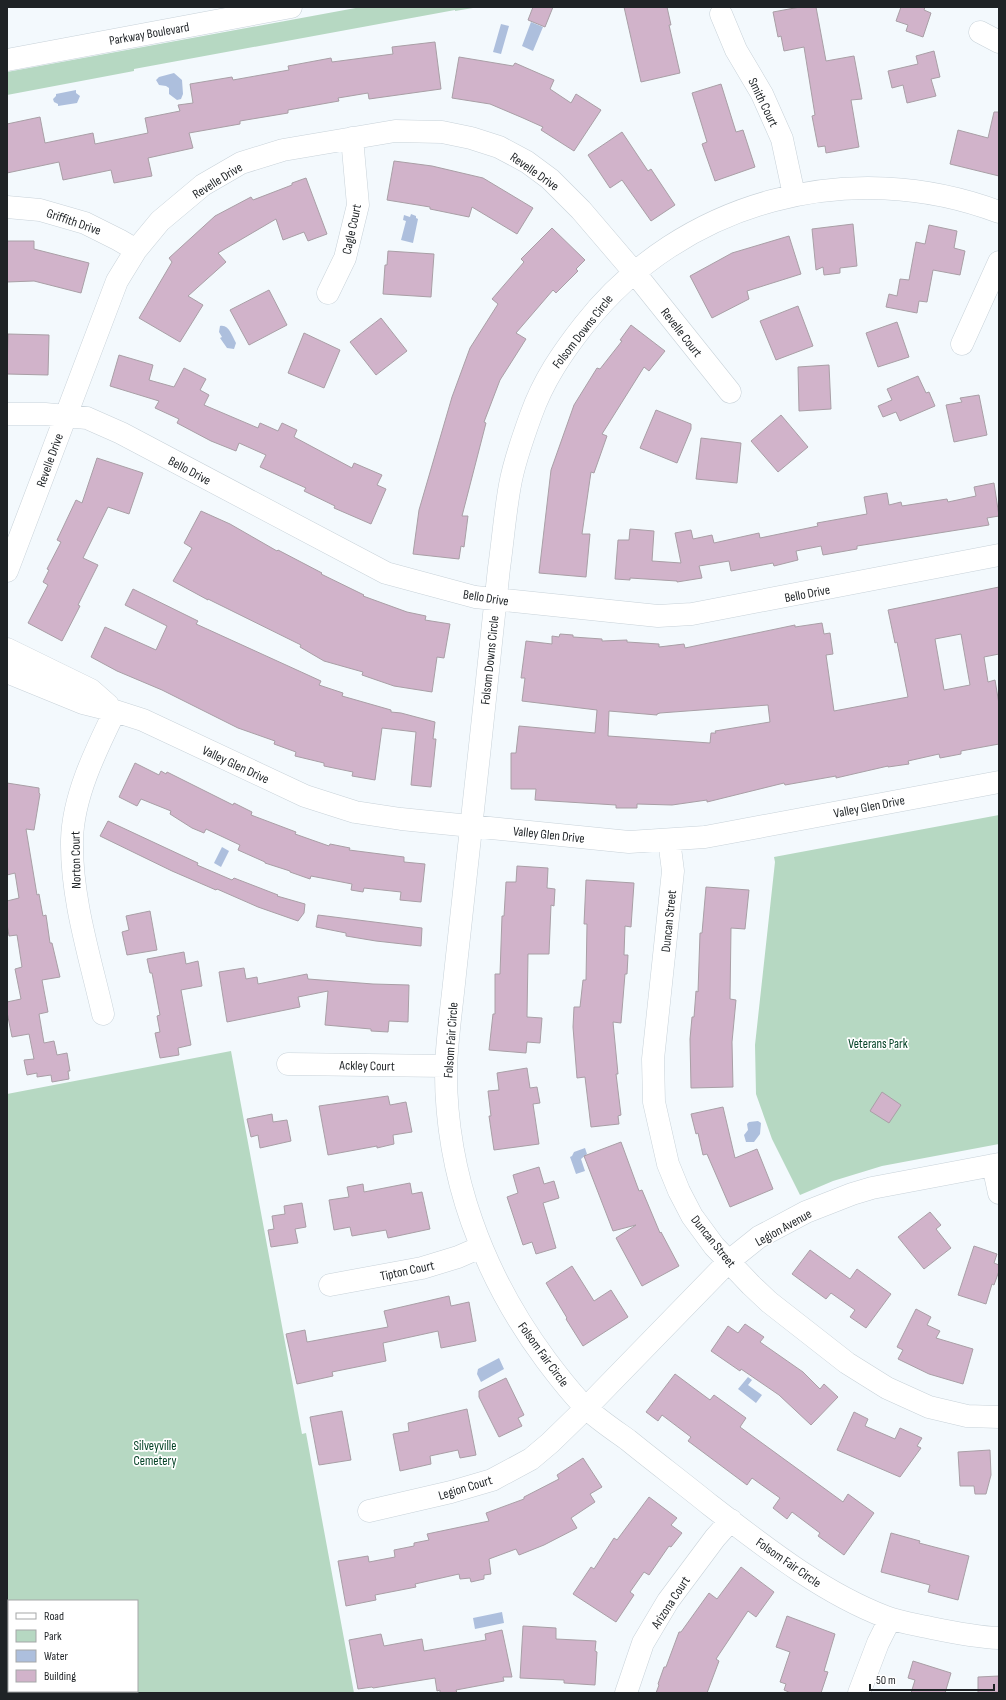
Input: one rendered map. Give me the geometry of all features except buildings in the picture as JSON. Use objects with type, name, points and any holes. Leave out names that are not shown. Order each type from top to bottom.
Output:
[{"type":"street","name":"Parkway Boulevard","points":[[7,60],[291,7]]},
{"type":"street","name":"Smith Court","points":[[722,14],[736,50],[762,94],[782,138],[794,195]]},
{"type":"street","points":[[980,32],[999,42]]},
{"type":"street","name":"Revelle Drive","points":[[7,571],[117,281],[136,250],[160,221],[203,185],[241,163],[283,150],[395,131],[442,132],[471,138],[499,147],[526,162],[550,179],[581,210],[634,272]]},
{"type":"street","name":"Cagle Court","points":[[328,293],[345,258],[358,205],[352,138]]},
{"type":"street","name":"Folsom Downs Circle","points":[[470,826],[510,480],[532,412],[546,378],[562,353],[613,291],[656,255],[684,237],[747,208],[794,195],[853,188],[903,190],[959,199],[999,212]]},
{"type":"street","name":"Griffith Drive","points":[[7,207],[40,210],[85,223],[136,250]]},
{"type":"street","points":[[962,344],[999,262]]},
{"type":"street","name":"Revelle Court","points":[[634,272],[730,392]]},
{"type":"street","name":"Bello Drive","points":[[7,414],[65,415],[87,418],[121,433],[386,573],[475,597],[496,600],[658,616],[692,614],[999,555]]},
{"type":"street","name":"Valley Glen Drive","points":[[7,650],[91,690],[115,711]]},
{"type":"street","name":"Valley Glen Drive","points":[[7,672],[83,703],[143,720],[305,796],[337,807],[378,816],[629,842],[669,840],[705,837],[999,782]]},
{"type":"street","name":"Norton Court","points":[[103,1014],[74,887],[72,839],[77,808],[89,765],[115,711]]},
{"type":"street","name":"Folsom Fair Circle","points":[[470,826],[446,1066],[451,1136],[457,1169],[471,1220],[481,1247],[501,1289],[532,1340],[554,1370],[586,1408],[730,1520],[812,1580],[848,1600],[890,1619],[970,1636],[999,1638]]},
{"type":"street","name":"Duncan Street","points":[[669,840],[673,871],[653,1059],[654,1102],[668,1164],[679,1191],[702,1230],[750,1285],[769,1302],[847,1363],[887,1388],[929,1407],[967,1416],[999,1417]]},
{"type":"street","name":"Ackley Court","points":[[288,1064],[446,1066]]},
{"type":"street","name":"Legion Avenue","points":[[586,1408],[729,1261],[759,1237],[806,1212],[872,1188],[996,1164],[999,1193]]},
{"type":"street","name":"Tipton Court","points":[[330,1285],[422,1268],[458,1257],[481,1247]]},
{"type":"street","name":"Legion Court","points":[[369,1510],[452,1492],[492,1480],[531,1459],[586,1408]]},
{"type":"street","name":"Arizona Court","points":[[626,1693],[643,1643],[668,1601],[714,1538],[730,1520]]},
{"type":"street","points":[[859,1693],[878,1642],[890,1619]]},
{"type":"green space","points":[[361,7],[479,7],[455,10],[134,69],[134,71],[7,95],[7,72]]},
{"type":"green space","name":"Veterans Park","points":[[999,815],[999,1144],[882,1166],[833,1181],[800,1195],[772,1139],[756,1094],[755,1045],[775,862],[774,857]]},
{"type":"green space","name":"Silveyville Cemetery","points":[[231,1051],[302,1434],[306,1433],[354,1693],[7,1693],[7,1094]]},
{"type":"water","points":[[531,22],[543,27],[533,51],[522,46]]},
{"type":"water","points":[[501,24],[509,26],[501,54],[493,52]]},
{"type":"water","points":[[174,73],[182,80],[183,94],[181,99],[177,100],[169,94],[169,88],[159,85],[156,80],[159,77]]},
{"type":"water","points":[[76,90],[76,93],[80,96],[77,103],[58,106],[58,104],[54,102],[53,99],[56,94]]},
{"type":"water","points":[[411,214],[416,216],[418,219],[413,243],[401,240],[406,221],[403,220],[404,215],[410,217]]},
{"type":"water","points":[[220,326],[226,327],[230,331],[236,343],[234,349],[227,348],[220,338],[222,337],[219,332]]},
{"type":"water","points":[[222,847],[229,851],[221,867],[214,863]]},
{"type":"water","points":[[758,1121],[761,1123],[760,1134],[754,1142],[746,1142],[744,1135],[748,1130],[747,1124],[749,1122]]},
{"type":"water","points":[[585,1148],[587,1154],[581,1159],[585,1171],[576,1174],[570,1157],[574,1152]]},
{"type":"water","points":[[499,1358],[504,1369],[481,1382],[477,1374],[478,1369]]},
{"type":"water","points":[[748,1377],[752,1380],[748,1385],[762,1395],[756,1403],[738,1389]]},
{"type":"water","points":[[502,1612],[504,1623],[475,1629],[473,1618]]}]
